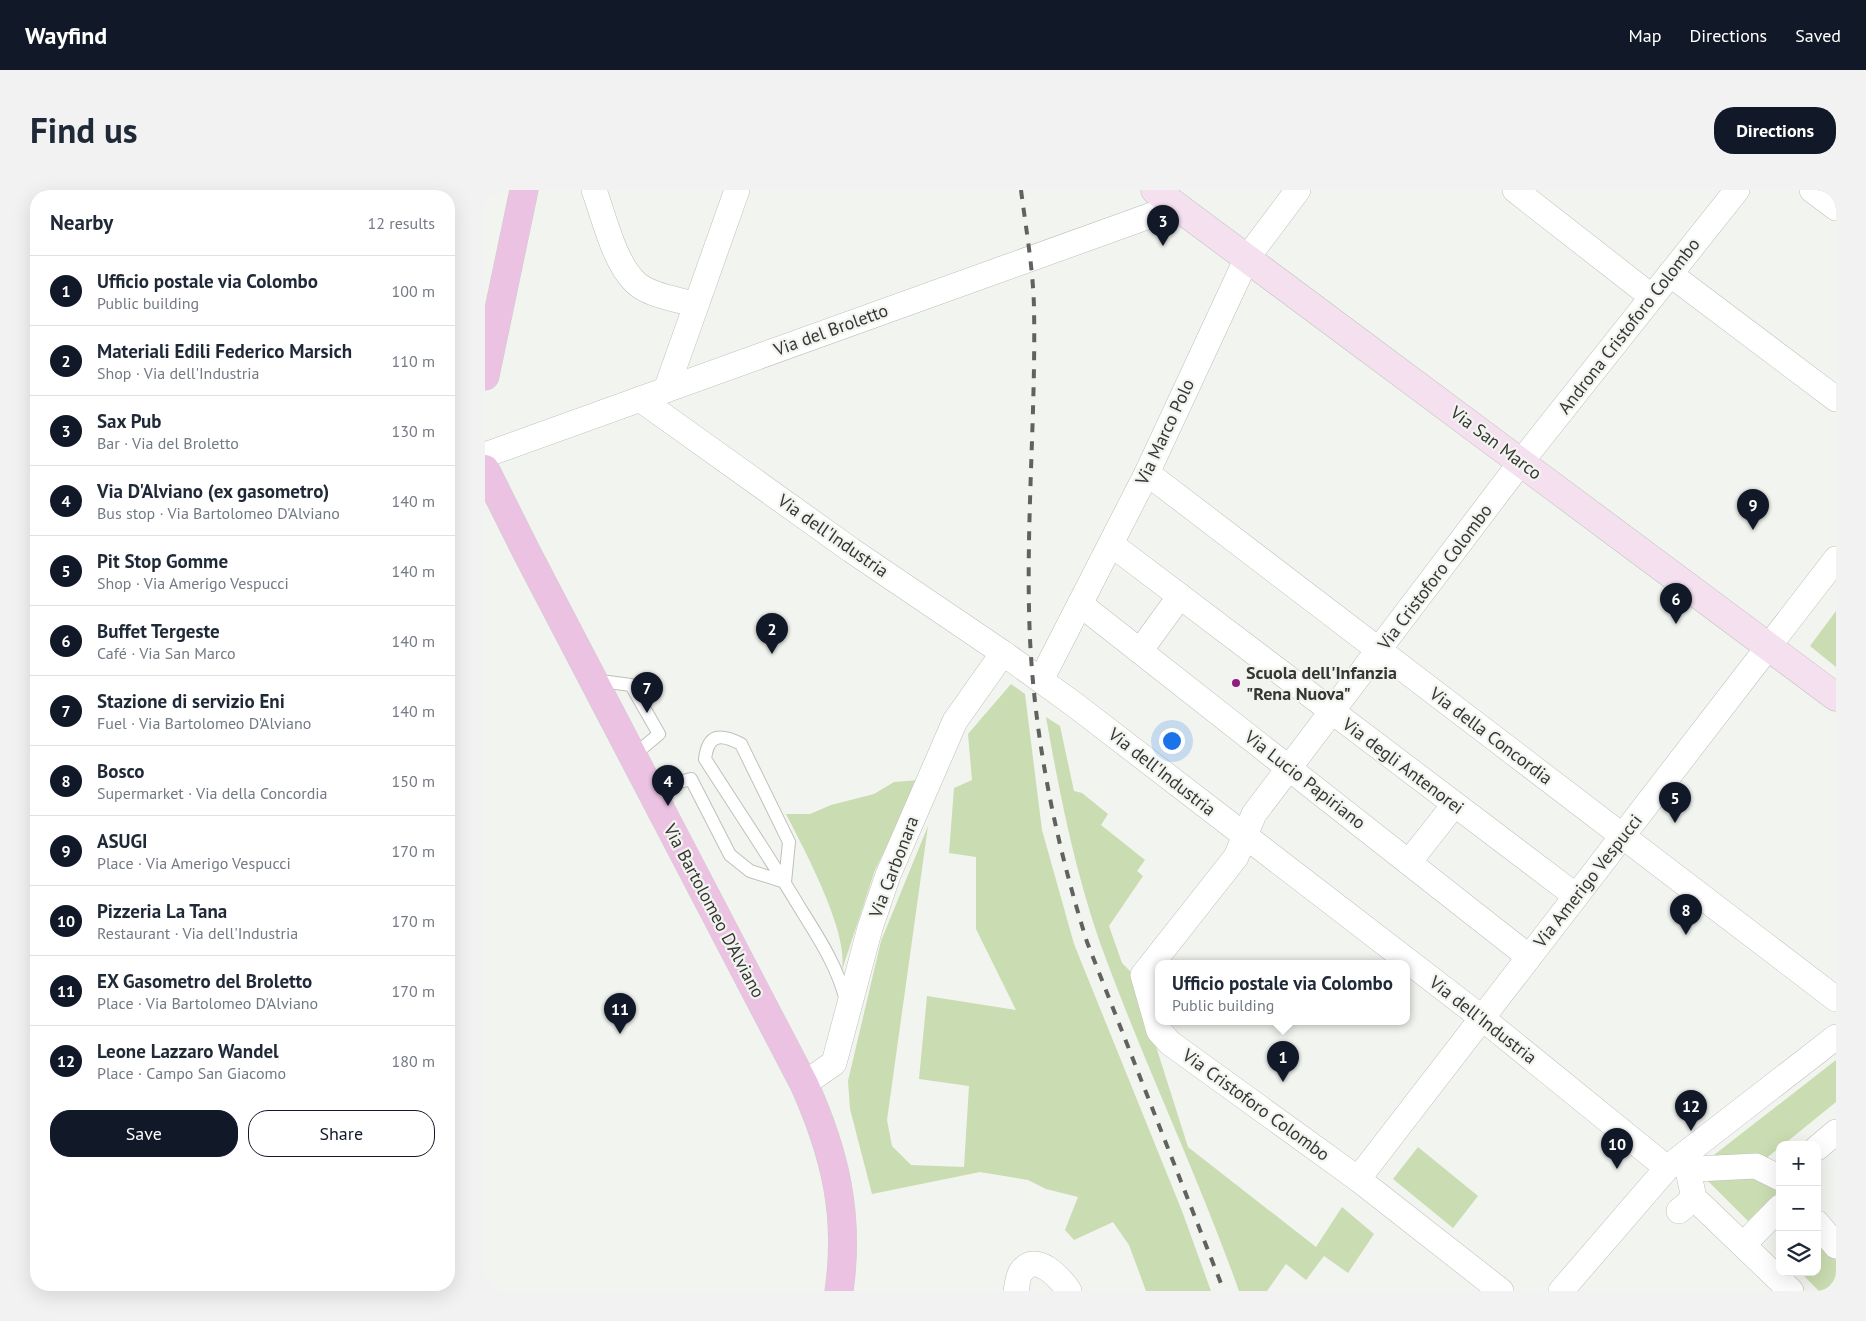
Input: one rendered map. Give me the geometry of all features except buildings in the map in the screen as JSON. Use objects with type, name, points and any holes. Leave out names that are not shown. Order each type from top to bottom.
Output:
[{"type":"main road","points":[[485,376],[524,190]]},
{"type":"main road","name":"Via Bartolomeo D'Alviano","points":[[485,469],[804,1084],[823,1126],[838,1184],[842,1228],[839,1291]]},
{"type":"street","points":[[594,190],[620,260],[635,282],[657,293],[696,304]]},
{"type":"street","points":[[666,390],[737,190]]},
{"type":"street","name":"Via San Marco","points":[[1155,190],[1836,697]]},
{"type":"street","name":"Via Marco Polo","points":[[1041,680],[1147,474],[1247,258],[1298,190]]},
{"type":"street","points":[[1515,190],[1652,297]]},
{"type":"street","name":"Androna Cristoforo Colombo","points":[[1521,462],[1737,190]]},
{"type":"street","points":[[1812,190],[1836,208]]},
{"type":"street","name":"Via del Broletto","points":[[485,455],[1177,206]]},
{"type":"street","points":[[1670,274],[1836,399]]},
{"type":"street","name":"Via dell'Industria","points":[[640,399],[851,550],[1003,652],[1406,960]]},
{"type":"street","name":"Via Cristoforo Colombo","points":[[1155,1018],[1143,975],[1236,857],[1255,814],[1291,769],[1521,462]]},
{"type":"street","name":"Via della Concordia","points":[[1147,474],[1836,999]]},
{"type":"street","name":"Via degli Antenorei","points":[[1111,544],[1576,896]]},
{"type":"street","name":"Via Amerigo Vespucci","points":[[1358,1179],[1836,559]]},
{"type":"street","points":[[1140,651],[1180,596]]},
{"type":"street","name":"Via Lucio Papiriano","points":[[1080,604],[1529,957]]},
{"type":"street","name":"Via Carbonara","points":[[804,1084],[834,1063],[870,928],[888,874],[955,721],[1003,652]]},
{"type":"street","points":[[1409,862],[1454,805]]},
{"type":"street","name":"Via dell'Industria","points":[[1410,963],[1677,1167]]},
{"type":"street","name":"Via Cristoforo Colombo","points":[[1157,1025],[1159,1032],[1170,1043],[1358,1179],[1501,1291]]},
{"type":"street","points":[[1561,1291],[1677,1167],[1836,1036]]},
{"type":"street","points":[[1821,1145],[1836,1132]]},
{"type":"street","points":[[1677,1167],[1695,1170],[1757,1166],[1776,1176]]},
{"type":"street","points":[[1677,1167],[1687,1204],[1744,1244],[1791,1291]]},
{"type":"street","points":[[1744,1244],[1776,1211]]},
{"type":"street","points":[[1821,1228],[1836,1246]]},
{"type":"street","points":[[1016,1291],[1021,1272],[1029,1265],[1041,1265],[1052,1270],[1069,1291]]},
{"type":"lane","points":[[785,882],[789,842],[741,744],[728,737],[719,736],[711,741],[707,748],[705,759],[785,882],[841,981],[849,1010]]},
{"type":"lane","points":[[650,790],[691,779],[730,855],[750,871],[785,882]]},
{"type":"green space","points":[[1836,611],[1836,667],[1810,646]]},
{"type":"green space","points":[[1011,684],[1025,694],[1042,830],[1074,944],[1182,1211],[1211,1291],[1146,1291],[1129,1245],[1113,1222],[1074,1240],[1065,1230],[1078,1197],[1046,1189],[1028,1180],[980,1172],[872,1194],[850,1109],[848,1081],[881,941],[928,826],[887,1120],[892,1146],[911,1165],[964,1167],[969,1086],[919,1079],[927,996],[1016,1010],[976,929],[976,857],[949,853],[954,788],[972,780],[968,734]]},
{"type":"green space","points":[[1046,717],[1060,726],[1074,791],[1082,793],[1108,814],[1101,825],[1145,860],[1137,871],[1143,876],[1109,926],[1122,963],[1133,974],[1188,1147],[1316,1247],[1342,1207],[1374,1234],[1348,1273],[1324,1256],[1306,1280],[1286,1264],[1267,1291],[1239,1291],[1208,1209],[1125,1008],[1098,937],[1071,844]]},
{"type":"green space","points":[[919,780],[875,870],[842,970],[839,935],[832,913],[786,814],[810,814],[831,805],[874,794],[894,782]]},
{"type":"green space","points":[[1836,1060],[1836,1102],[1788,1141],[1776,1141],[1776,1150],[1757,1166],[1776,1190],[1776,1194],[1748,1221],[1696,1169]]},
{"type":"green space","points":[[1418,1147],[1478,1196],[1453,1228],[1393,1179]]},
{"type":"green space","points":[[1821,1243],[1836,1260],[1836,1291],[1819,1291],[1804,1276],[1821,1276]]},
{"type":"railway","points":[[1021,190],[1031,263],[1034,307],[1034,390],[1029,556],[1030,639],[1037,716],[1049,792],[1066,867],[1087,942],[1224,1291]]},
{"type":"place","name":"Sax Pub","points":[[1163,246]]},
{"type":"place","name":"ASUGI","points":[[1753,530]]},
{"type":"place","name":"Buffet Tergeste","points":[[1676,624]]},
{"type":"place","name":"Materiali Edili Federico Marsich","points":[[772,654]]},
{"type":"place","name":"Scuola dell'Infanzia \"Rena Nuova\"","points":[[1236,683]]},
{"type":"place","name":"Stazione di servizio Eni","points":[[647,713]]},
{"type":"place","name":"Via D'Alviano (ex gasometro)","points":[[668,806]]},
{"type":"place","name":"Pit Stop Gomme","points":[[1675,823]]},
{"type":"place","name":"Bosco","points":[[1686,935]]},
{"type":"place","name":"EX Gasometro del Broletto","points":[[620,1034]]},
{"type":"place","name":"Ufficio postale via Colombo","points":[[1283,1082]]},
{"type":"place","name":"Leone Lazzaro Wandel","points":[[1691,1131]]},
{"type":"place","name":"Pizzeria La Tana","points":[[1617,1169]]}]
